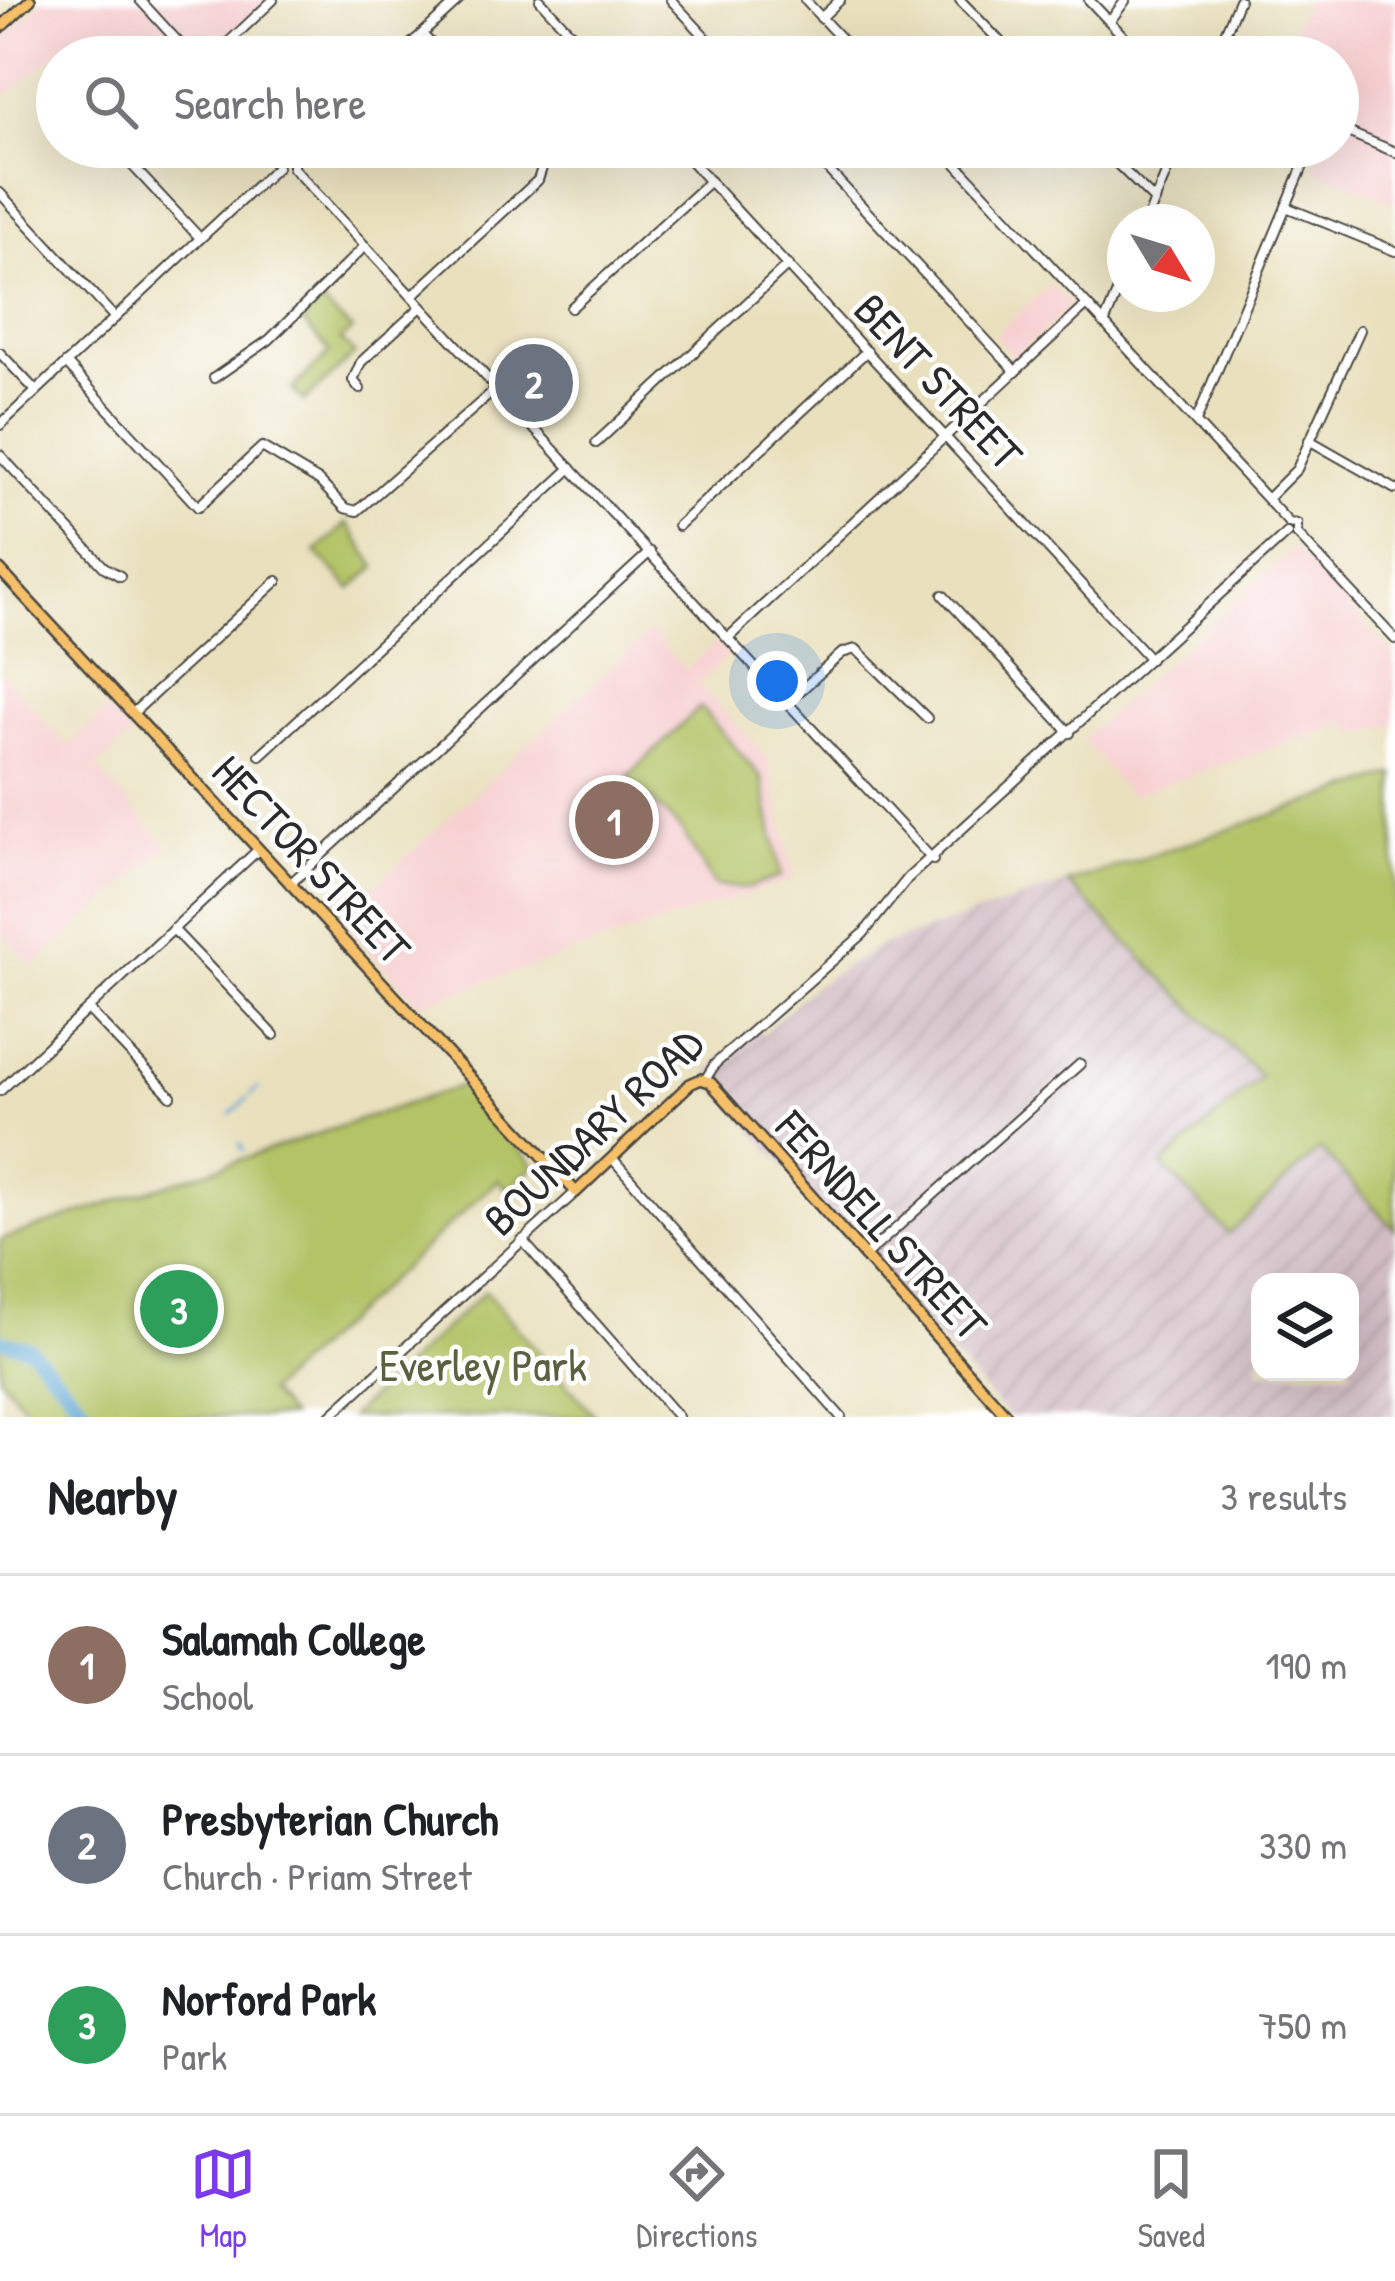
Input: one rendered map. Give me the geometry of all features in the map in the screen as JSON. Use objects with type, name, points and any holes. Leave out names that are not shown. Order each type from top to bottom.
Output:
[{"type":"main road","points":[[0,28],[30,0]]},
{"type":"main road","name":"HECTOR STREET","points":[[0,570],[576,1192]]},
{"type":"main road","name":"BOUNDARY ROAD","points":[[576,1192],[690,1084],[706,1080]]},
{"type":"main road","name":"FERNDELL STREET","points":[[706,1080],[1008,1417]]},
{"type":"street","points":[[140,0],[173,36]]},
{"type":"street","points":[[235,36],[273,0]]},
{"type":"street","points":[[422,34],[459,0]]},
{"type":"street","points":[[540,0],[573,36]]},
{"type":"street","points":[[671,0],[704,36]]},
{"type":"street","points":[[805,0],[838,36]]},
{"type":"street","points":[[821,18],[840,0]]},
{"type":"street","points":[[961,0],[995,36]]},
{"type":"street","points":[[1089,0],[1124,36]]},
{"type":"street","points":[[1224,36],[1239,0]]},
{"type":"street","points":[[1110,21],[1125,1]]},
{"type":"street","points":[[1359,137],[1395,152]]},
{"type":"street","points":[[135,168],[201,238]]},
{"type":"street","points":[[0,425],[277,168]]},
{"type":"street","points":[[294,168],[933,860]]},
{"type":"street","points":[[412,296],[538,180],[542,168]]},
{"type":"street","name":"BENT STREET","points":[[698,168],[1150,659]]},
{"type":"street","points":[[827,168],[1016,372]]},
{"type":"street","points":[[960,168],[1395,639]]},
{"type":"street","points":[[1121,168],[1155,201]]},
{"type":"street","points":[[1154,204],[1169,168]]},
{"type":"street","points":[[1196,422],[1302,168]]},
{"type":"street","points":[[571,308],[710,181]]},
{"type":"street","points":[[0,193],[115,318]]},
{"type":"street","points":[[1286,207],[1395,251]]},
{"type":"street","points":[[214,378],[269,340],[366,245]]},
{"type":"street","points":[[596,443],[788,266]]},
{"type":"street","points":[[729,638],[1087,305]]},
{"type":"street","points":[[360,389],[353,380],[357,366],[421,307]]},
{"type":"street","points":[[1104,324],[1109,312]]},
{"type":"street","points":[[1267,499],[1297,469],[1360,329]]},
{"type":"street","points":[[678,526],[867,351]]},
{"type":"street","points":[[0,352],[36,391]]},
{"type":"street","points":[[66,363],[198,507],[262,447],[319,481],[345,508],[357,511],[497,388]]},
{"type":"street","points":[[1309,440],[1395,489]]},
{"type":"street","points":[[0,454],[104,567],[119,576]]},
{"type":"street","points":[[260,755],[571,468]]},
{"type":"street","name":"BOUNDARY ROAD","points":[[706,1080],[715,1064],[863,934],[896,890],[1291,530]]},
{"type":"street","points":[[290,884],[650,551]]},
{"type":"street","points":[[133,713],[277,581]]},
{"type":"street","points":[[943,595],[1070,733]]},
{"type":"street","points":[[788,702],[842,653],[856,649],[927,718]]},
{"type":"street","points":[[0,1091],[258,850]]},
{"type":"street","points":[[173,929],[274,1035]]},
{"type":"street","points":[[89,1010],[171,1096]]},
{"type":"street","points":[[865,1256],[1080,1064]]},
{"type":"street","points":[[612,1159],[841,1417]]},
{"type":"street","name":"BOUNDARY ROAD","points":[[329,1417],[576,1192]]},
{"type":"street","points":[[522,1240],[678,1417]]},
{"type":"shaded area","points":[[44,0],[272,0],[233,36],[94,36],[87,28],[77,36],[36,36],[36,71],[0,101],[0,41]]},
{"type":"shaded area","points":[[1305,0],[1395,0],[1395,203],[1314,169],[1359,168],[1359,36],[1290,36]]},
{"type":"shaded area","points":[[1051,284],[1071,306],[1014,358],[994,336]]},
{"type":"shaded area","points":[[1294,548],[1395,656],[1395,724],[1359,735],[1347,723],[1129,796],[1082,739]]},
{"type":"shaded area","points":[[650,631],[685,670],[717,641],[729,655],[698,683],[769,761],[794,879],[419,1004],[339,919]]},
{"type":"shaded area","points":[[0,672],[67,746],[108,709],[132,735],[96,768],[168,846],[34,966],[0,931]]},
{"type":"shaded area","points":[[1068,883],[1261,1077],[1162,1164],[1320,1149],[1395,1229],[1395,1417],[1008,1417],[710,1082],[709,1071],[755,1026],[763,1034],[814,986],[880,946]]},
{"type":"green space","points":[[320,301],[352,330],[341,340],[355,354],[304,402],[292,389],[330,352],[302,321]]},
{"type":"green space","points":[[347,523],[376,567],[351,589],[316,552]]},
{"type":"green space","points":[[700,707],[762,778],[781,876],[749,888],[715,886],[682,831],[628,777]]},
{"type":"green space","points":[[1395,774],[1395,1229],[1320,1149],[1229,1234],[1162,1165],[1261,1077],[1068,883]]},
{"type":"green space","points":[[461,1086],[535,1166],[508,1190],[498,1180],[268,1392],[290,1417],[33,1417],[0,1377],[0,1240]]},
{"type":"green space","name":"Everley Park","points":[[485,1291],[596,1417],[350,1417],[471,1304]]},
{"type":"waterway","points":[[251,1095],[258,1088]]},
{"type":"waterway","points":[[231,1114],[248,1098]]},
{"type":"waterway","points":[[240,1143],[243,1151]]},
{"type":"waterway","points":[[0,1340],[30,1348],[92,1417]]},
{"type":"place","name":"Presbyterian Church","points":[[534,383]]},
{"type":"place","name":"Salamah College","points":[[614,820]]},
{"type":"place","name":"Norford Park","points":[[179,1309]]}]
